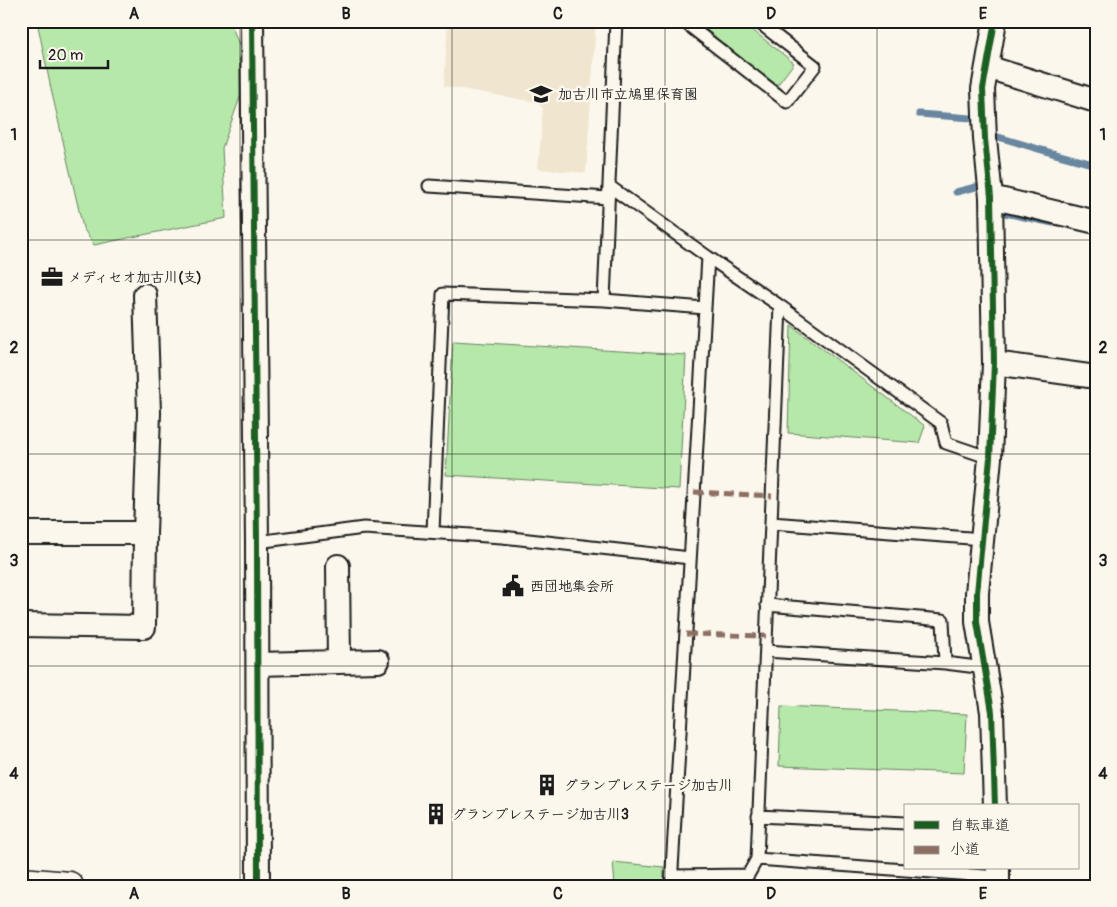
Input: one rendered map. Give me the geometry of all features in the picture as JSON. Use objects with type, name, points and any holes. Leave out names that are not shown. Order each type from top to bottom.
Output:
[{"type":"street","points":[[252,21],[258,664],[258,886]]},
{"type":"street","points":[[995,21],[983,89],[985,139],[991,197],[994,363],[990,458],[977,593],[977,622],[992,712],[995,804]]},
{"type":"street","points":[[987,67],[1096,101]]},
{"type":"street","points":[[991,197],[1096,222]]},
{"type":"street","points":[[21,625],[144,627],[149,413],[145,295]]},
{"type":"street","points":[[994,363],[1096,377]]},
{"type":"street","points":[[21,533],[145,533]]},
{"type":"street","points":[[338,566],[339,662]]},
{"type":"street","points":[[258,664],[378,660]]},
{"type":"street","points":[[34,884],[69,886]]},
{"type":"lane","points":[[604,300],[616,21]]},
{"type":"lane","points":[[683,21],[787,102],[815,66],[757,21]]},
{"type":"lane","points":[[429,186],[608,198]]},
{"type":"lane","points":[[609,186],[780,306],[941,423],[946,443],[990,458]]},
{"type":"lane","points":[[708,257],[672,881],[748,876],[757,859],[780,306]]},
{"type":"lane","points":[[433,532],[443,294],[604,300],[705,308]]},
{"type":"lane","points":[[771,523],[983,539]]},
{"type":"lane","points":[[257,542],[364,528],[502,536],[690,558]]},
{"type":"lane","points":[[768,605],[943,620],[945,663]]},
{"type":"lane","points":[[766,651],[945,663],[985,668]]},
{"type":"lane","points":[[758,816],[904,823]]},
{"type":"lane","points":[[757,859],[904,868]]},
{"type":"lane","points":[[937,870],[998,877]]},
{"type":"shaded area","name":"加古川市立鳩里保育園","points":[[448,21],[596,21],[586,173],[538,169],[543,108],[536,102],[444,86]]},
{"type":"green space","points":[[37,21],[230,21],[242,53],[243,89],[222,148],[226,218],[94,245],[83,228]]},
{"type":"green space","points":[[696,21],[741,21],[794,63],[776,87]]},
{"type":"green space","points":[[791,325],[925,426],[919,443],[788,433]]},
{"type":"green space","points":[[453,341],[686,355],[679,489],[446,475]]},
{"type":"green space","points":[[781,706],[967,714],[964,773],[779,766]]},
{"type":"green space","points":[[613,862],[664,867],[664,886],[615,886]]},
{"type":"waterway","points":[[919,114],[971,118],[979,124]]},
{"type":"waterway","points":[[989,131],[995,136],[1096,165]]},
{"type":"waterway","points":[[956,192],[980,186]]},
{"type":"waterway","points":[[1000,212],[1053,223]]},
{"type":"marked path","points":[[694,492],[772,496]]},
{"type":"marked path","points":[[686,634],[766,636]]},
{"type":"cycle path","points":[[252,21],[258,886]]},
{"type":"cycle path","points":[[995,21],[983,89],[985,139],[991,197],[994,363],[990,458],[977,593],[977,622],[992,712],[995,804]]},
{"type":"place","name":"加古川市立鳩里保育園","points":[[541,94]]},
{"type":"place","name":"メディセオ加古川(支)","points":[[52,277]]},
{"type":"place","name":"西団地集会所","points":[[513,586]]},
{"type":"place","name":"グランプレステージ加古川","points":[[547,785]]},
{"type":"place","name":"グランプレステージ加古川3","points":[[436,814]]}]
